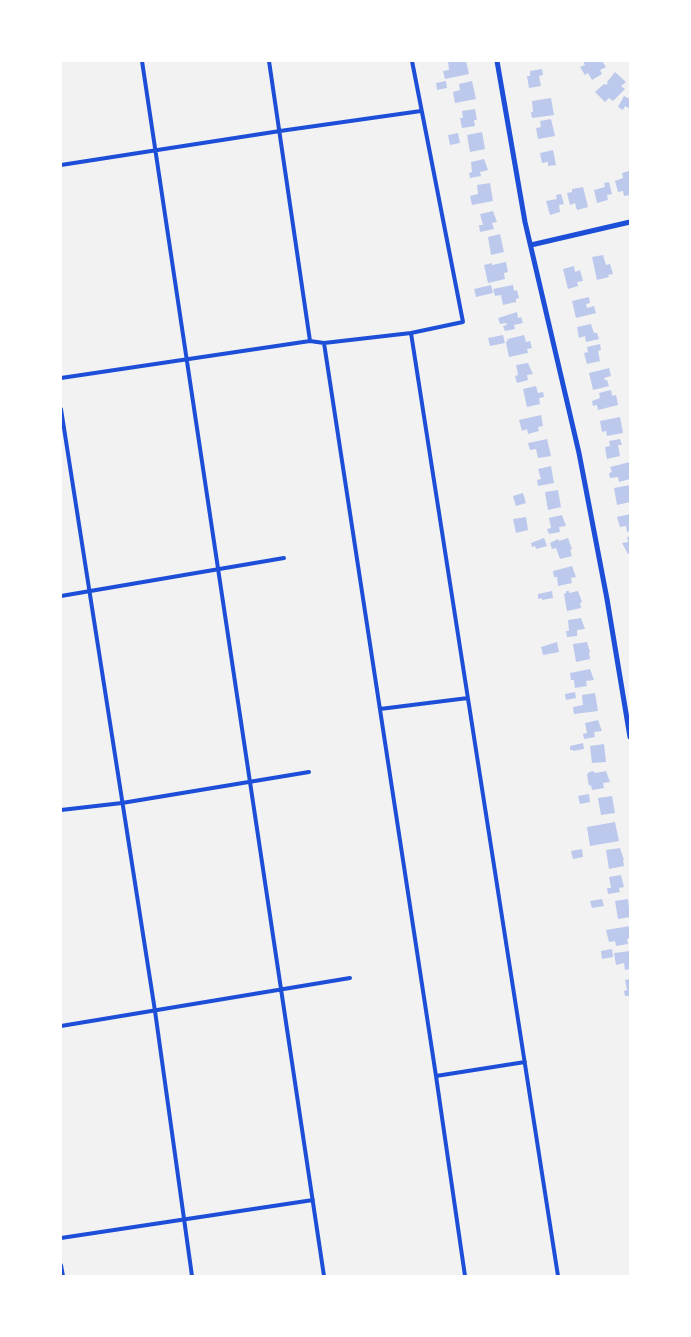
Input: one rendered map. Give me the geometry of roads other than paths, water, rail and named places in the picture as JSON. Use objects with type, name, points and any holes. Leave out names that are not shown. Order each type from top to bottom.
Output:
[{"type":"street","points":[[497,61],[524,213],[579,453],[607,599],[630,737]]},
{"type":"street","points":[[532,245],[630,222]]},
{"type":"lane","points":[[142,61],[324,1276]]},
{"type":"lane","points":[[269,61],[310,341]]},
{"type":"lane","points":[[61,378],[186,361],[310,341],[324,343],[411,333],[462,322],[412,61]]},
{"type":"lane","points":[[61,165],[421,111]]},
{"type":"lane","points":[[411,333],[558,1276]]},
{"type":"lane","points":[[324,343],[465,1276]]},
{"type":"lane","points":[[61,409],[155,1010],[192,1276]]},
{"type":"lane","points":[[61,596],[284,558]]},
{"type":"lane","points":[[380,709],[468,698]]},
{"type":"lane","points":[[61,810],[122,803],[309,772]]},
{"type":"lane","points":[[61,1026],[350,978]]},
{"type":"lane","points":[[436,1076],[525,1062]]},
{"type":"lane","points":[[61,1238],[184,1221],[313,1200]]},
{"type":"lane","points":[[61,1265],[63,1276]]}]
